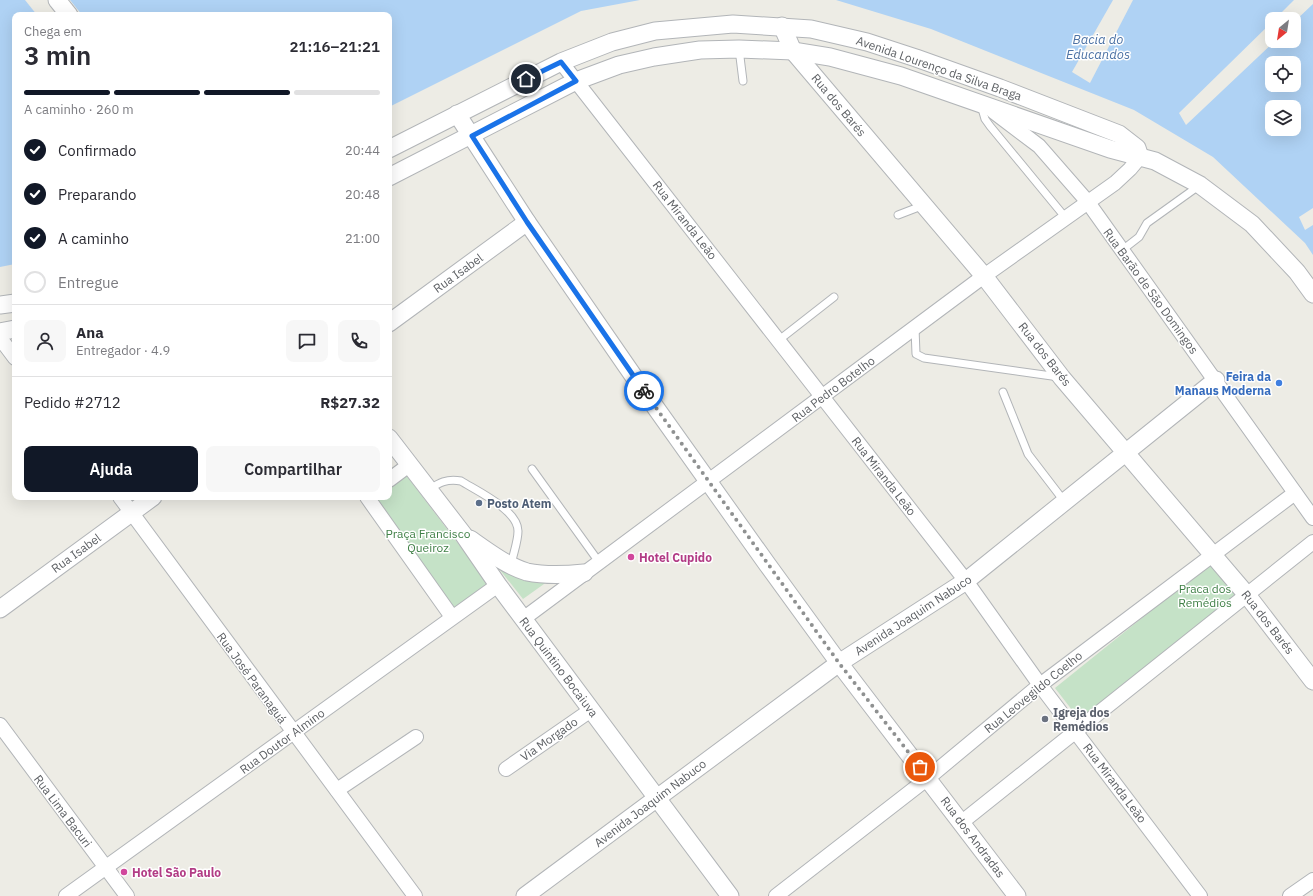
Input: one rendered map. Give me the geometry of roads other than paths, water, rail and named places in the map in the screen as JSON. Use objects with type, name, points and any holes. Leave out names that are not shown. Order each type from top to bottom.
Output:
[{"type":"street","points":[[57,0],[66,12]]},
{"type":"street","name":"Avenida Lourenço da Silva Braga","points":[[392,147],[561,62],[612,42],[656,31],[733,24],[811,29],[867,42],[916,58],[1000,88],[1119,134],[1137,148],[1140,157]]},
{"type":"street","name":"Rua dos Barés","points":[[782,26],[793,51],[984,276],[1062,378],[1247,595],[1313,681]]},
{"type":"street","name":"Avenida Lourenço da Silva Braga","points":[[392,176],[472,136],[576,81],[619,65],[654,57],[700,50],[739,49],[793,51],[863,65],[1110,149],[1155,161],[1200,185],[1228,205],[1262,233],[1297,272],[1313,294]]},
{"type":"street","name":"Rua Miranda Leão","points":[[561,62],[966,581],[1040,685],[1200,896]]},
{"type":"street","name":"Rua Barão de São Domingos","points":[[981,105],[1005,120],[1039,146],[1087,201],[1313,518]]},
{"type":"street","name":"Rua dos Andradas","points":[[457,114],[527,222],[641,387],[839,663],[962,822],[1017,896]]},
{"type":"street","name":"Rua Pedro Botelho","points":[[523,619],[984,276],[1123,176],[1140,157]]},
{"type":"street","name":"Rua Isabel","points":[[392,322],[527,222]]},
{"type":"street","points":[[0,305],[12,303]]},
{"type":"street","points":[[0,332],[12,330]]},
{"type":"street","points":[[0,338],[12,354]]},
{"type":"street","name":"Avenida Joaquim Nabuco","points":[[525,896],[839,663],[966,581],[1216,380]]},
{"type":"street","name":"Rua Quintino Bocaiuva","points":[[392,442],[463,534],[523,619],[658,797],[730,896]]},
{"type":"street","points":[[392,478],[409,465]]},
{"type":"street","name":"Rua Leovegildo Coelho","points":[[776,896],[928,778],[1040,685],[1212,553],[1295,493]]},
{"type":"street","name":"Rua José Paranaguá","points":[[122,500],[293,733],[416,896]]},
{"type":"street","name":"Rua Isabel","points":[[0,609],[149,500]]},
{"type":"street","points":[[369,500],[452,617]]},
{"type":"street","points":[[463,534],[512,565],[526,572],[542,574],[584,574]]},
{"type":"street","points":[[962,822],[1313,542]]},
{"type":"street","name":"Rua Doutor Almino","points":[[66,896],[498,585]]},
{"type":"street","name":"Via Morgado","points":[[506,769],[591,710]]},
{"type":"street","name":"Rua Lima Bacuri","points":[[0,725],[127,896]]},
{"type":"street","points":[[337,790],[416,737]]},
{"type":"street","points":[[1290,896],[1313,880]]},
{"type":"lane","points":[[739,49],[743,81]]},
{"type":"lane","points":[[981,105],[985,119],[990,126],[1065,217]]},
{"type":"lane","points":[[1121,250],[1139,237],[1147,223],[1200,185]]},
{"type":"lane","points":[[898,215],[924,205]]},
{"type":"lane","points":[[779,340],[834,297]]},
{"type":"lane","points":[[916,328],[916,354],[924,358],[1062,378]]},
{"type":"lane","points":[[1002,392],[1028,454],[1064,501]]},
{"type":"lane","points":[[532,469],[599,562]]},
{"type":"lane","points":[[428,490],[445,480],[453,479],[460,481],[506,510],[516,523],[518,530],[512,565]]},
{"type":"water","points":[[0,0],[640,0],[581,11],[392,106],[392,12],[12,12],[12,265],[0,267]]},
{"type":"water","name":"Bacia do Educandos","points":[[836,0],[1313,0],[1313,255],[1305,243],[1213,157],[1134,110],[931,29]]},
{"type":"place","name":"Feira da Manaus Moderna","points":[[1279,383]]},
{"type":"place","name":"Posto Atem","points":[[479,503]]},
{"type":"place","name":"Hotel Cupido","points":[[631,557]]},
{"type":"place","name":"Igreja dos Remédios","points":[[1045,719]]},
{"type":"place","name":"Hotel São Paulo","points":[[124,872]]},
{"type":"park label","name":"Praça Francisco Queiroz","points":[[428,540]]},
{"type":"park label","name":"Praca dos Remédios","points":[[1205,595]]}]
